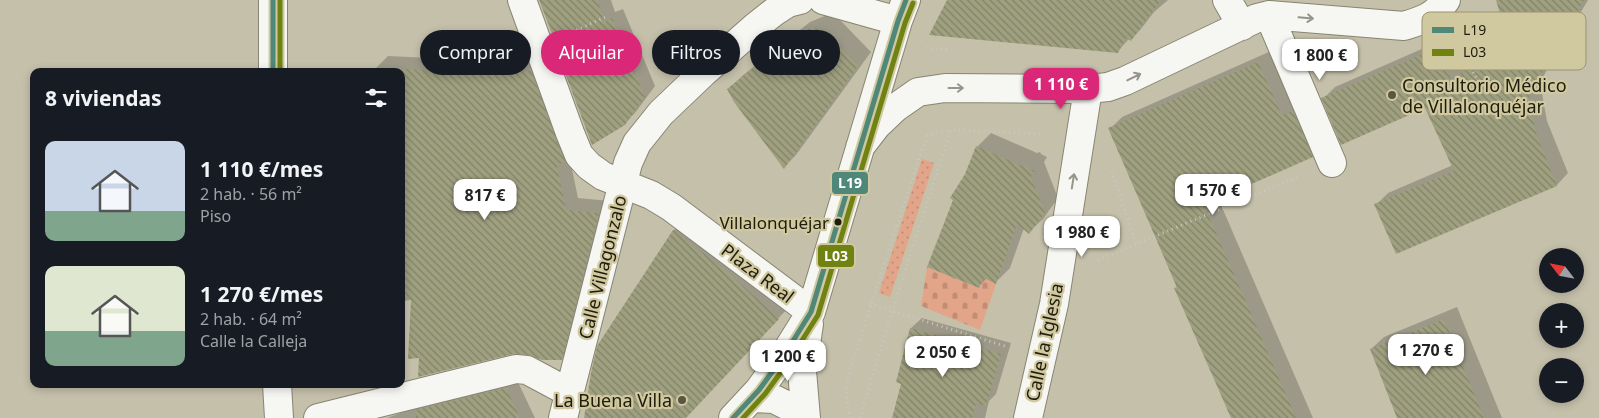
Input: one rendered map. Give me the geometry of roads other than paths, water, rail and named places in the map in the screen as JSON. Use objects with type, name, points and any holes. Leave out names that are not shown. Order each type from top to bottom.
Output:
[{"type":"street","points":[[273,0],[273,68]]},
{"type":"street","name":"Calle Villagonzalo","points":[[522,0],[579,154],[589,166],[603,176],[623,183],[567,405]]},
{"type":"street","points":[[623,183],[628,163],[637,143],[660,113],[755,27],[788,3],[800,0]]},
{"type":"street","points":[[823,0],[896,31]]},
{"type":"street","points":[[1227,0],[1242,26]]},
{"type":"street","points":[[1436,12],[1446,0]]},
{"type":"street","points":[[860,147],[877,125],[918,92],[945,88],[1088,89],[1108,86],[1125,81],[1257,18],[1269,15],[1404,26],[1422,21]]},
{"type":"street","points":[[1269,15],[1332,163]]},
{"type":"street","points":[[896,31],[893,73],[918,92]]},
{"type":"street","points":[[806,418],[802,371],[811,312],[896,31]]},
{"type":"street","name":"Calle la Iglesia","points":[[1028,418],[1054,304],[1088,89]]},
{"type":"street","name":"Plaza Real","points":[[623,183],[652,195],[671,207],[811,312]]},
{"type":"street","points":[[733,418],[752,398],[783,357],[811,312]]},
{"type":"street","points":[[318,418],[516,368],[528,370],[567,405]]},
{"type":"street","points":[[277,388],[279,418]]},
{"type":"street","points":[[752,398],[774,399],[790,407],[802,418]]},
{"type":"place","name":"Consultorio Médico de Villalonquéjar","points":[[1392,95]]},
{"type":"place","name":"Villalonquéjar","points":[[838,222]]},
{"type":"place","name":"La Buena Villa","points":[[682,400]]}]
